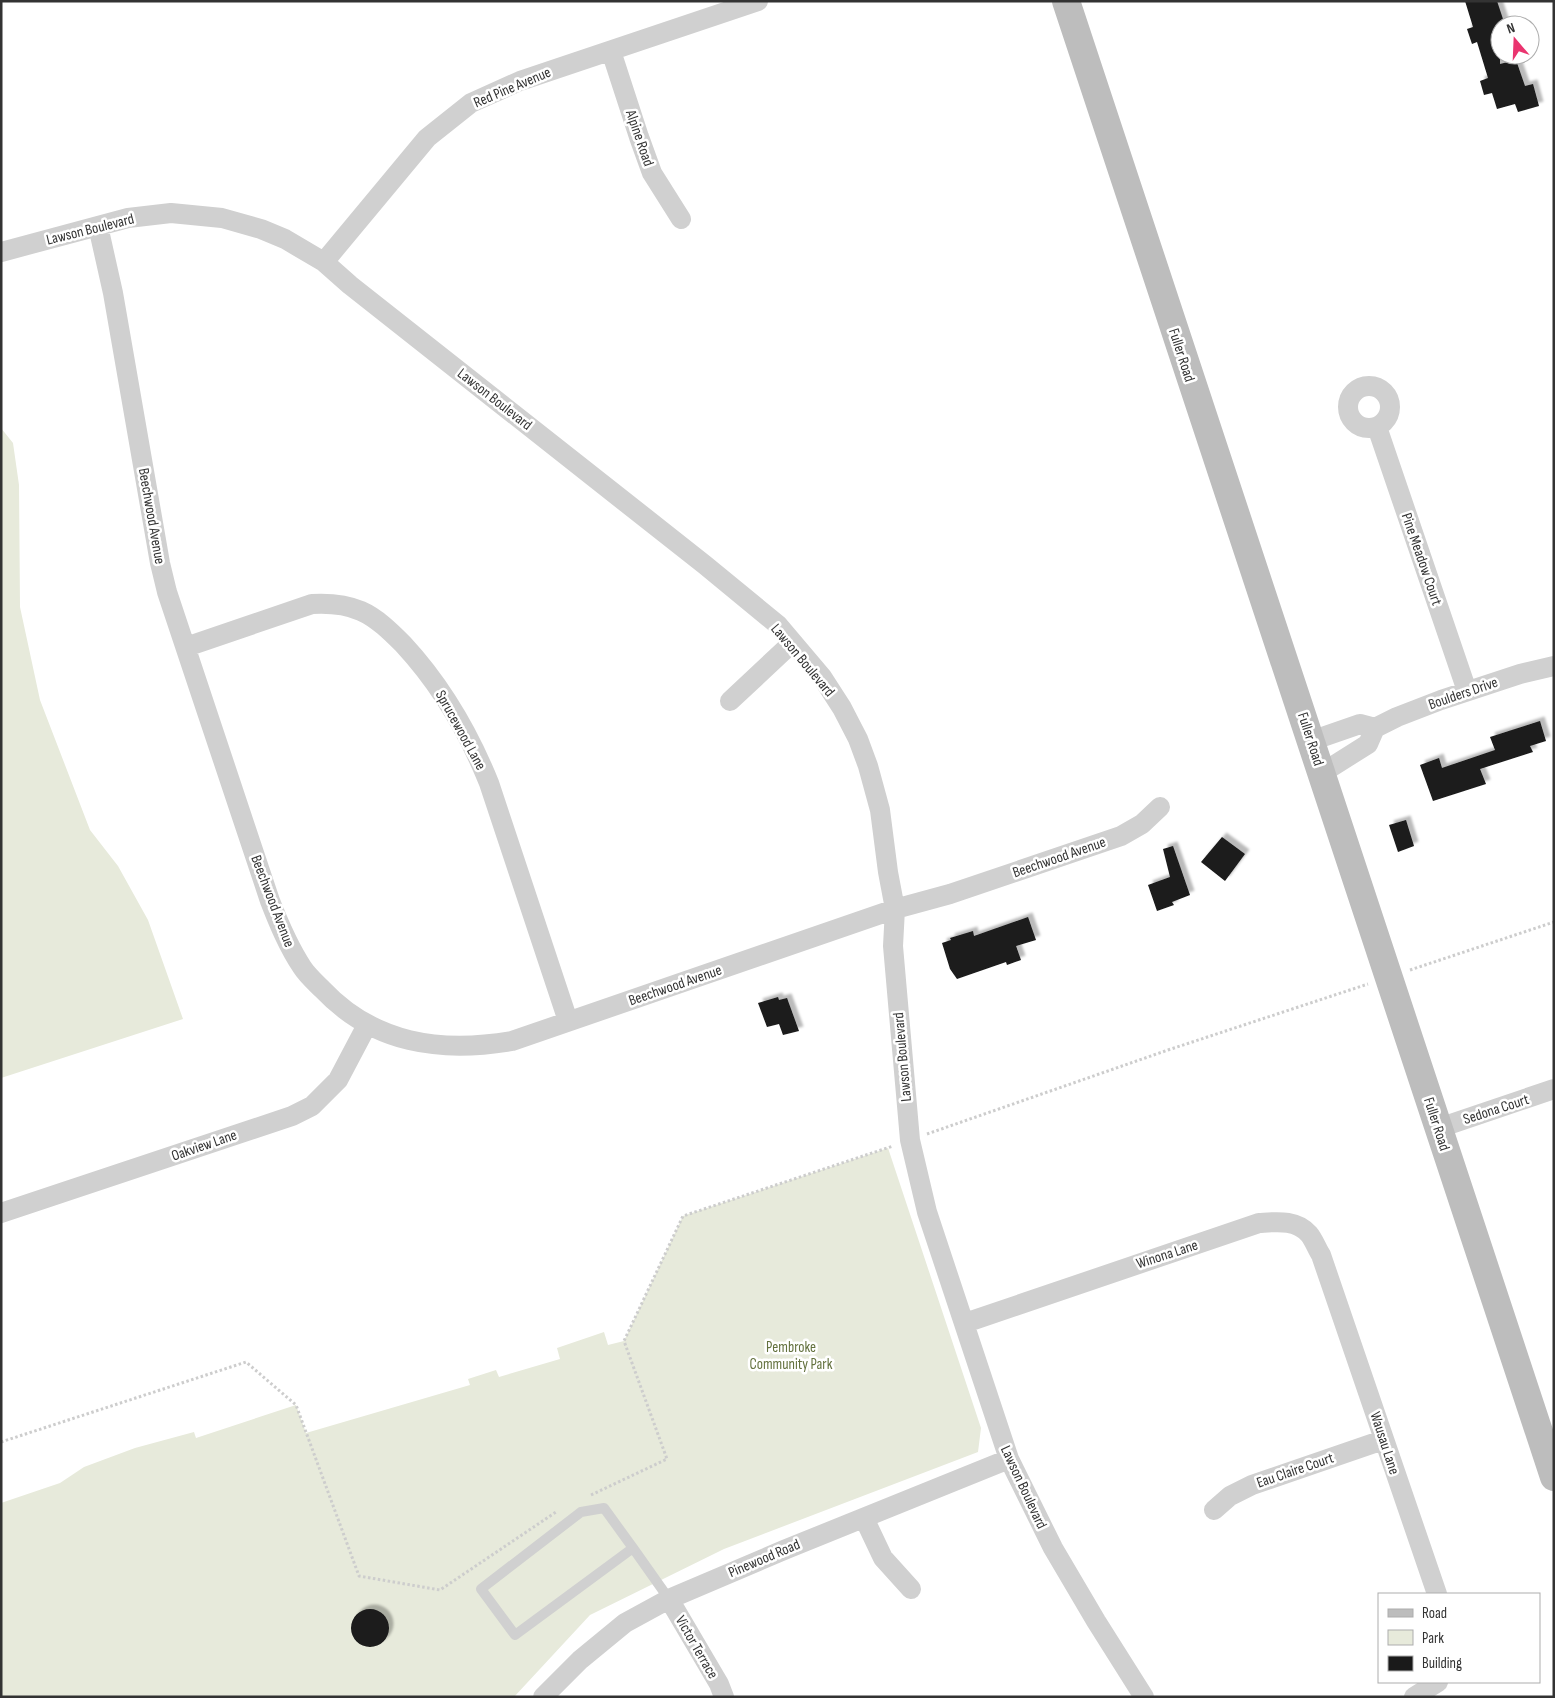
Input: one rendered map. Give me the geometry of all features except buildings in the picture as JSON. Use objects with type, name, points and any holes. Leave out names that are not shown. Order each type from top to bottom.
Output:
[{"type":"street","name":"Red Pine Avenue","points":[[324,262],[378,199],[405,162],[426,138],[471,103],[520,81],[758,1]]},
{"type":"street","name":"Fuller Road","points":[[1066,1],[1554,1477]]},
{"type":"street","name":"Alpine Road","points":[[611,50],[638,137],[652,173],[681,219]]},
{"type":"street","name":"Lawson Boulevard","points":[[1,252],[128,218],[171,213],[222,218],[269,232],[285,239],[324,262],[350,285],[705,565],[778,626],[822,677],[842,708],[858,739],[868,766],[880,810],[895,909],[892,946],[910,1140],[927,1212],[1009,1459],[1052,1548],[1144,1697]]},
{"type":"street","name":"Beechwood Avenue","points":[[98,226],[113,293],[160,563],[167,592],[270,901],[284,938],[303,969],[334,1002],[366,1025],[396,1037],[441,1046],[486,1045],[512,1041],[895,909],[950,894],[1121,836],[1142,824],[1160,807]]},
{"type":"street","name":"Pine Meadow Court","points":[[1377,427],[1467,691]]},
{"type":"street","name":"Sprucewood Lane","points":[[186,647],[312,604],[329,603],[362,611],[393,634],[419,662],[450,702],[476,752],[489,783],[568,1021]]},
{"type":"street","points":[[730,701],[792,643]]},
{"type":"street","name":"Boulders Drive","points":[[1311,741],[1360,724],[1375,728],[1414,710],[1467,691],[1520,674],[1554,666]]},
{"type":"street","points":[[1322,773],[1368,744],[1375,728]]},
{"type":"street","name":"Oakview Lane","points":[[1,1213],[292,1116],[312,1106],[338,1080],[366,1025]]},
{"type":"street","name":"Sedona Court","points":[[1438,1128],[1554,1089]]},
{"type":"street","name":"Winona Lane","points":[[965,1323],[1258,1223],[1278,1221],[1291,1223],[1308,1233],[1321,1255],[1334,1292]]},
{"type":"street","name":"Wausau Lane","points":[[1334,1292],[1437,1593]]},
{"type":"street","name":"Eau Claire Court","points":[[1214,1510],[1230,1496],[1252,1485],[1383,1440]]},
{"type":"street","name":"Pinewood Road","points":[[543,1697],[580,1660],[626,1623],[669,1599],[784,1550],[1009,1459]]},
{"type":"street","points":[[864,1518],[883,1558],[911,1588]]},
{"type":"street","name":"Victor Terrace","points":[[669,1599],[724,1697]]},
{"type":"street","points":[[1414,1697],[1436,1683]]},
{"type":"lane","points":[[633,1548],[515,1635],[480,1589],[581,1512],[604,1508],[633,1548],[669,1599]]},
{"type":"path","points":[[589,1496],[667,1459],[624,1340],[683,1216],[910,1140],[1168,1050],[1554,922]]},
{"type":"path","points":[[1,1442],[246,1362],[296,1405],[359,1576],[440,1590],[563,1508]]},
{"type":"green space","points":[[1,428],[13,443],[19,485],[20,607],[40,700],[90,830],[118,866],[148,920],[183,1019],[1,1078]]},
{"type":"green space","name":"Pembroke Community Park","points":[[888,1148],[981,1428],[978,1452],[724,1549],[590,1615],[514,1697],[1,1697],[1,1503],[60,1483],[84,1467],[135,1448],[194,1432],[196,1438],[296,1405],[306,1433],[470,1385],[468,1379],[496,1370],[499,1377],[560,1359],[557,1348],[604,1332],[608,1345],[624,1341],[683,1216]]}]
